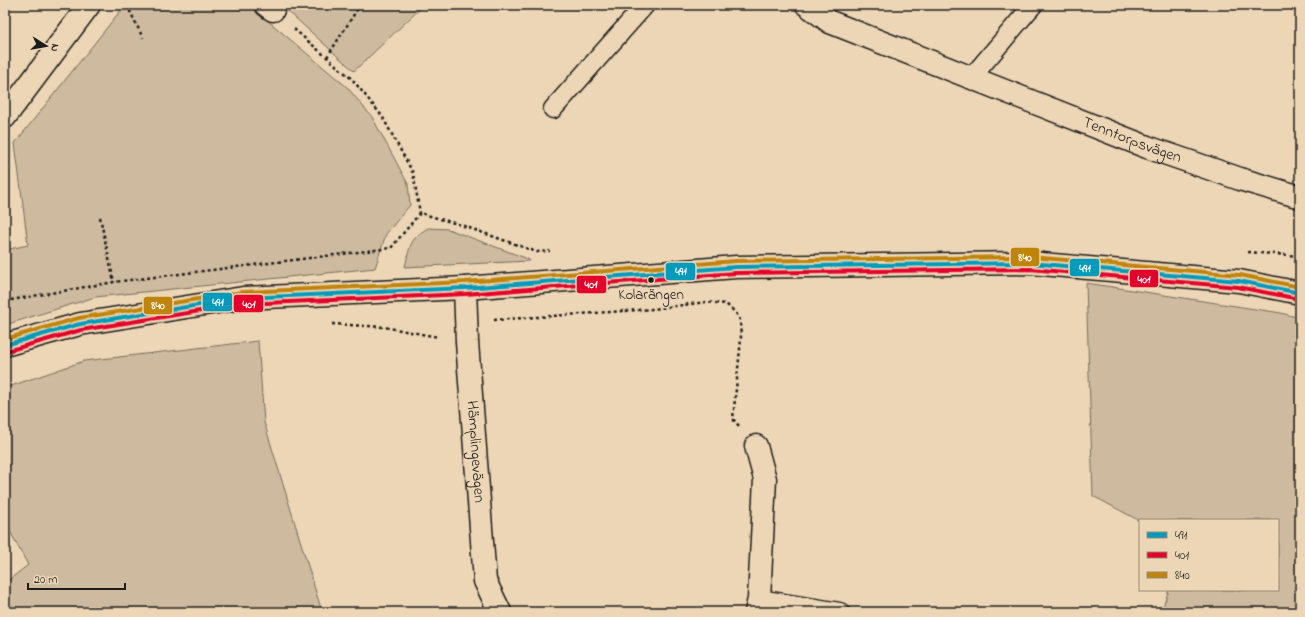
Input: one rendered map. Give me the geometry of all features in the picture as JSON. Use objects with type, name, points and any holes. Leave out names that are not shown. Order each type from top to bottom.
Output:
[{"type":"main road","points":[[5,117],[89,5]]},
{"type":"main road","name":"Tenntorpsvägen","points":[[807,5],[830,22],[1147,147],[1243,180],[1297,196]]},
{"type":"main road","points":[[5,345],[80,324],[243,298],[465,288],[736,267],[1030,263],[1239,281],[1300,293]]},
{"type":"main road","name":"Hämplingevägen","points":[[465,288],[467,342],[485,581],[500,612]]},
{"type":"main road","points":[[756,446],[765,480],[757,606]]},
{"type":"lane","points":[[553,109],[645,5]]},
{"type":"lane","points":[[971,78],[1033,5]]},
{"type":"lane","points":[[757,606],[840,612]]},
{"type":"path","points":[[127,5],[142,38]]},
{"type":"path","points":[[327,57],[360,5]]},
{"type":"path","points":[[270,8],[352,80],[382,116],[413,173],[420,213]]},
{"type":"path","points":[[100,217],[114,282]]},
{"type":"path","points":[[5,301],[114,282],[392,248]]},
{"type":"path","points":[[326,324],[384,327],[467,342],[490,320],[653,309],[706,302],[726,304],[736,312],[740,320],[741,339],[733,419],[756,446]]},
{"type":"shaded area","points":[[125,5],[249,5],[347,87],[372,117],[408,184],[410,205],[386,234],[375,268],[95,297],[5,325],[5,250],[28,245],[15,143]]},
{"type":"shaded area","points":[[281,5],[424,5],[354,71]]},
{"type":"shaded area","points":[[428,228],[448,229],[530,261],[405,267],[411,244],[417,236]]},
{"type":"shaded area","points":[[1086,283],[1281,313],[1300,318],[1300,612],[1161,612],[1169,591],[1279,591],[1279,519],[1139,519],[1139,520],[1093,496]]},
{"type":"shaded area","points":[[258,341],[264,422],[322,612],[5,612],[5,583],[28,565],[5,522],[5,388],[84,361]]},
{"type":"transit line","name":"840","points":[[5,339],[79,318],[242,292],[465,282],[736,261],[1031,257],[1240,275],[1300,287]]},
{"type":"transit line","name":"491","points":[[5,345],[80,324],[243,298],[465,288],[736,267],[1030,263],[1239,281],[1300,293]]},
{"type":"transit line","name":"401","points":[[7,351],[81,330],[244,304],[465,294],[736,273],[1030,269],[1238,287],[1299,299]]},
{"type":"place","name":"Kolarängen","points":[[651,280]]}]
